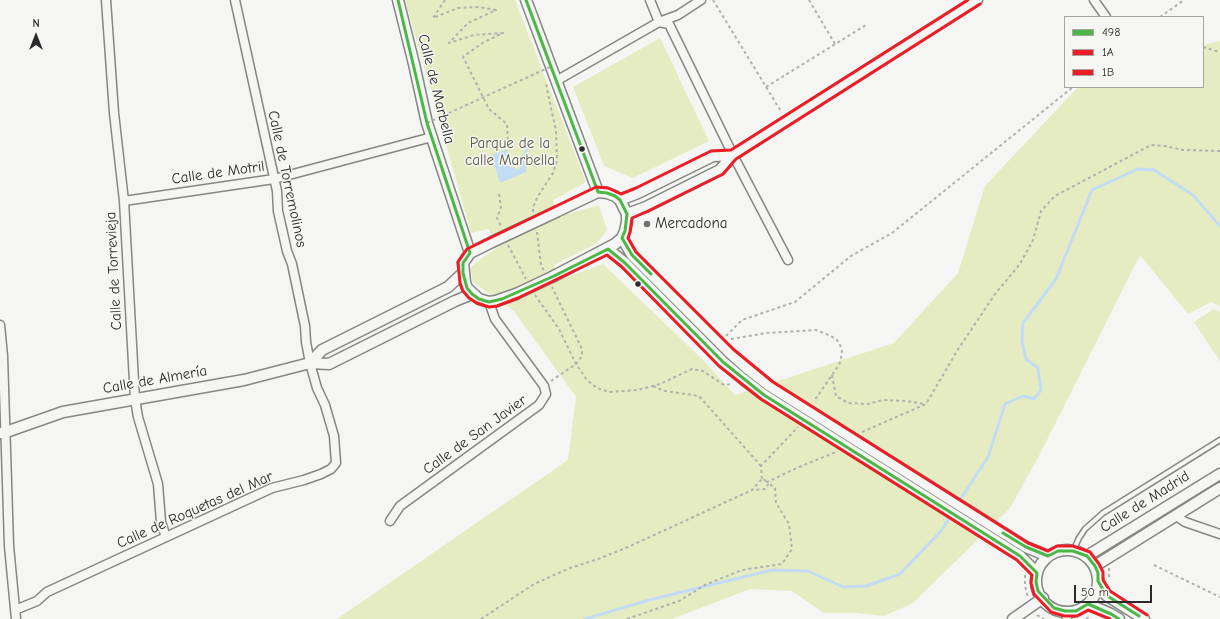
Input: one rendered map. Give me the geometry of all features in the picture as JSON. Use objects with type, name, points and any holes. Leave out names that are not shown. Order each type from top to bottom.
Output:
[{"type":"street","name":"Calle de Torrevieja","points":[[106,0],[114,113],[124,201],[135,399],[138,417],[158,484],[161,522],[166,537]]},
{"type":"street","name":"Calle de Torremolinos","points":[[235,0],[277,191],[278,211],[286,251],[292,264],[305,326],[310,363]]},
{"type":"street","name":"Calle de Marbella","points":[[398,0],[427,123],[470,253]]},
{"type":"street","points":[[526,0],[598,192]]},
{"type":"street","points":[[650,0],[659,22]]},
{"type":"street","points":[[556,81],[659,22],[678,15],[701,0]]},
{"type":"street","points":[[627,214],[646,207],[720,170],[733,155],[977,0]]},
{"type":"street","points":[[1094,0],[1105,16]]},
{"type":"street","points":[[659,22],[669,24],[733,155],[788,260]]},
{"type":"street","name":"Calle de Motril","points":[[124,201],[274,179],[432,137]]},
{"type":"street","points":[[620,200],[638,193],[713,156],[733,155]]},
{"type":"street","points":[[598,192],[607,193],[620,200],[627,214],[625,231],[622,238],[608,249],[516,294],[496,301],[489,302],[479,299],[472,294],[468,288],[463,273],[463,263],[470,253],[598,192]]},
{"type":"street","points":[[622,238],[632,255],[720,343],[748,369],[770,386],[1026,547],[1048,556]]},
{"type":"street","points":[[608,249],[624,263],[740,381],[1020,556],[1037,573]]},
{"type":"street","name":"Calle de Almería","points":[[310,363],[322,350],[448,287],[463,273]]},
{"type":"street","name":"Calle de Almería","points":[[2,434],[63,412],[244,380],[293,369],[310,363],[329,364],[472,294]]},
{"type":"street","name":"Calle de San Javier","points":[[390,521],[400,506],[539,405],[546,394],[544,386],[495,319],[489,302]]},
{"type":"street","points":[[0,325],[2,434],[9,546],[16,615]]},
{"type":"street","name":"Calle de Roquetas del Mar","points":[[16,615],[37,601],[47,592],[272,488],[304,480],[331,469],[336,463],[334,436],[310,363]]},
{"type":"street","name":"Calle de Madrid","points":[[1087,556],[1220,474]]},
{"type":"street","name":"Calle de Madrid","points":[[1095,566],[1220,488]]},
{"type":"street","points":[[1176,516],[1185,522],[1220,534]]},
{"type":"street","points":[[0,550],[9,546]]},
{"type":"street","points":[[1058,551],[1073,551],[1087,556],[1098,572],[1098,581],[1097,590],[1088,604],[1066,615],[1054,608],[1043,598],[1038,591],[1036,582],[1040,565],[1048,556],[1058,551]]},
{"type":"street","points":[[1098,581],[1106,595],[1144,619]]},
{"type":"street","points":[[1013,619],[1043,598]]},
{"type":"street","points":[[1088,604],[1119,619]]},
{"type":"lane","points":[[1073,551],[1085,529],[1103,513],[1220,440]]},
{"type":"path","points":[[446,0],[433,18],[458,8],[479,7],[496,10],[468,23],[449,43],[474,35],[503,33],[484,42],[463,57],[489,109],[507,124],[508,143]]},
{"type":"path","points":[[713,0],[787,121]]},
{"type":"path","points":[[809,0],[835,44]]},
{"type":"path","points":[[1161,16],[1184,0]]},
{"type":"path","points":[[766,87],[866,24]]},
{"type":"path","points":[[1204,47],[1220,52]]},
{"type":"path","points":[[427,123],[550,67]]},
{"type":"path","points":[[720,343],[742,320],[795,302],[851,256],[892,233],[1072,88]]},
{"type":"path","points":[[858,435],[864,430],[926,404],[957,351],[995,294],[1020,264],[1033,240],[1041,211],[1055,196],[1151,145],[1183,150],[1220,151]]},
{"type":"path","points":[[720,343],[744,336],[767,333],[816,330],[831,336],[837,340],[840,345],[841,358],[839,365],[814,402]]},
{"type":"path","points":[[576,364],[587,380],[597,388],[609,392],[638,390],[675,378],[692,369],[703,371],[724,385],[740,381]]},
{"type":"path","points":[[832,375],[836,396],[848,403],[868,404],[883,400],[907,401],[926,404]]},
{"type":"path","points":[[627,619],[679,601],[705,585],[742,570],[782,564],[792,549],[789,524],[776,503],[774,488],[762,479],[761,466],[699,396],[665,391],[652,386]]},
{"type":"path","points":[[761,466],[796,430],[799,424]]},
{"type":"path","points":[[767,482],[799,467],[834,454],[840,449]]},
{"type":"path","points":[[752,490],[762,479]]},
{"type":"path","points":[[481,619],[534,584],[570,568],[628,547],[752,490],[765,489],[767,487],[767,482]]},
{"type":"path","points":[[1110,584],[1109,568],[1115,564]]},
{"type":"path","points":[[1154,565],[1220,597]]},
{"type":"path","points":[[1025,570],[1025,586],[1028,598],[1025,602],[1035,613],[1044,619]]},
{"type":"green space","name":"Parque de la calle Marbella","points":[[405,0],[515,0],[586,182],[553,200],[557,217],[599,205],[607,230],[596,244],[554,265],[558,280],[603,264],[705,362],[735,395],[894,343],[958,273],[985,186],[1077,88],[1204,88],[1204,45],[1220,41],[1220,306],[1211,302],[1188,314],[1140,255],[1041,452],[1010,508],[913,603],[884,616],[856,613],[824,613],[792,591],[750,589],[672,619],[337,619],[568,460],[576,397],[514,311],[473,282],[470,268],[500,246],[488,229],[471,233]]},
{"type":"green space","points":[[660,38],[709,141],[633,178],[604,166],[573,87]]},
{"type":"green space","points":[[1214,309],[1220,312],[1220,361],[1194,322]]},
{"type":"water","points":[[528,143],[526,172],[500,183],[491,155],[508,149],[504,160],[506,165],[519,170],[519,159],[524,153]]},
{"type":"waterway","points":[[958,503],[988,457],[1005,404],[1023,396],[1034,399],[1041,390],[1038,368],[1026,359],[1022,341],[1023,323],[1056,279],[1092,190],[1138,169],[1154,170],[1193,195],[1220,226]]},
{"type":"waterway","points":[[585,619],[649,600],[772,570],[808,571],[843,587],[866,586],[900,574],[941,531],[951,515]]},
{"type":"transit line","name":"498","points":[[398,0],[427,123],[470,253],[463,263],[463,273],[467,288],[472,294],[479,299],[489,302],[502,299],[554,276],[608,249],[625,263],[723,362],[764,395],[1020,556],[1037,573],[1036,582],[1038,591],[1054,608],[1065,611],[1076,611],[1088,604],[1119,619]]},
{"type":"transit line","name":"498","points":[[526,0],[598,192],[607,193],[620,200],[627,214],[625,231],[622,238],[632,255],[651,274]]},
{"type":"transit line","name":"1A","points":[[968,0],[731,150],[711,151],[621,194],[608,188],[596,187],[467,249],[458,262],[460,283],[463,291],[469,298],[477,303],[489,307],[497,306],[518,298],[607,255],[622,267],[719,366],[761,399],[1017,560],[1032,575],[1031,583],[1034,594],[1051,612],[1064,616],[1077,616],[1088,610],[1110,619]]},
{"type":"transit line","name":"1B","points":[[980,4],[736,159],[723,174],[632,218],[628,238],[636,252],[733,349],[773,382],[1028,543],[1048,551],[1057,546],[1073,546],[1090,552],[1099,564],[1103,572],[1103,580],[1110,591],[1147,615]]},
{"type":"transit line","name":"498","points":[[1003,533],[1026,547],[1048,556],[1058,551],[1073,551],[1087,556],[1095,566],[1098,573],[1098,581],[1106,595],[1139,616]]},
{"type":"place","name":"Mercadona","points":[[647,224]]}]
